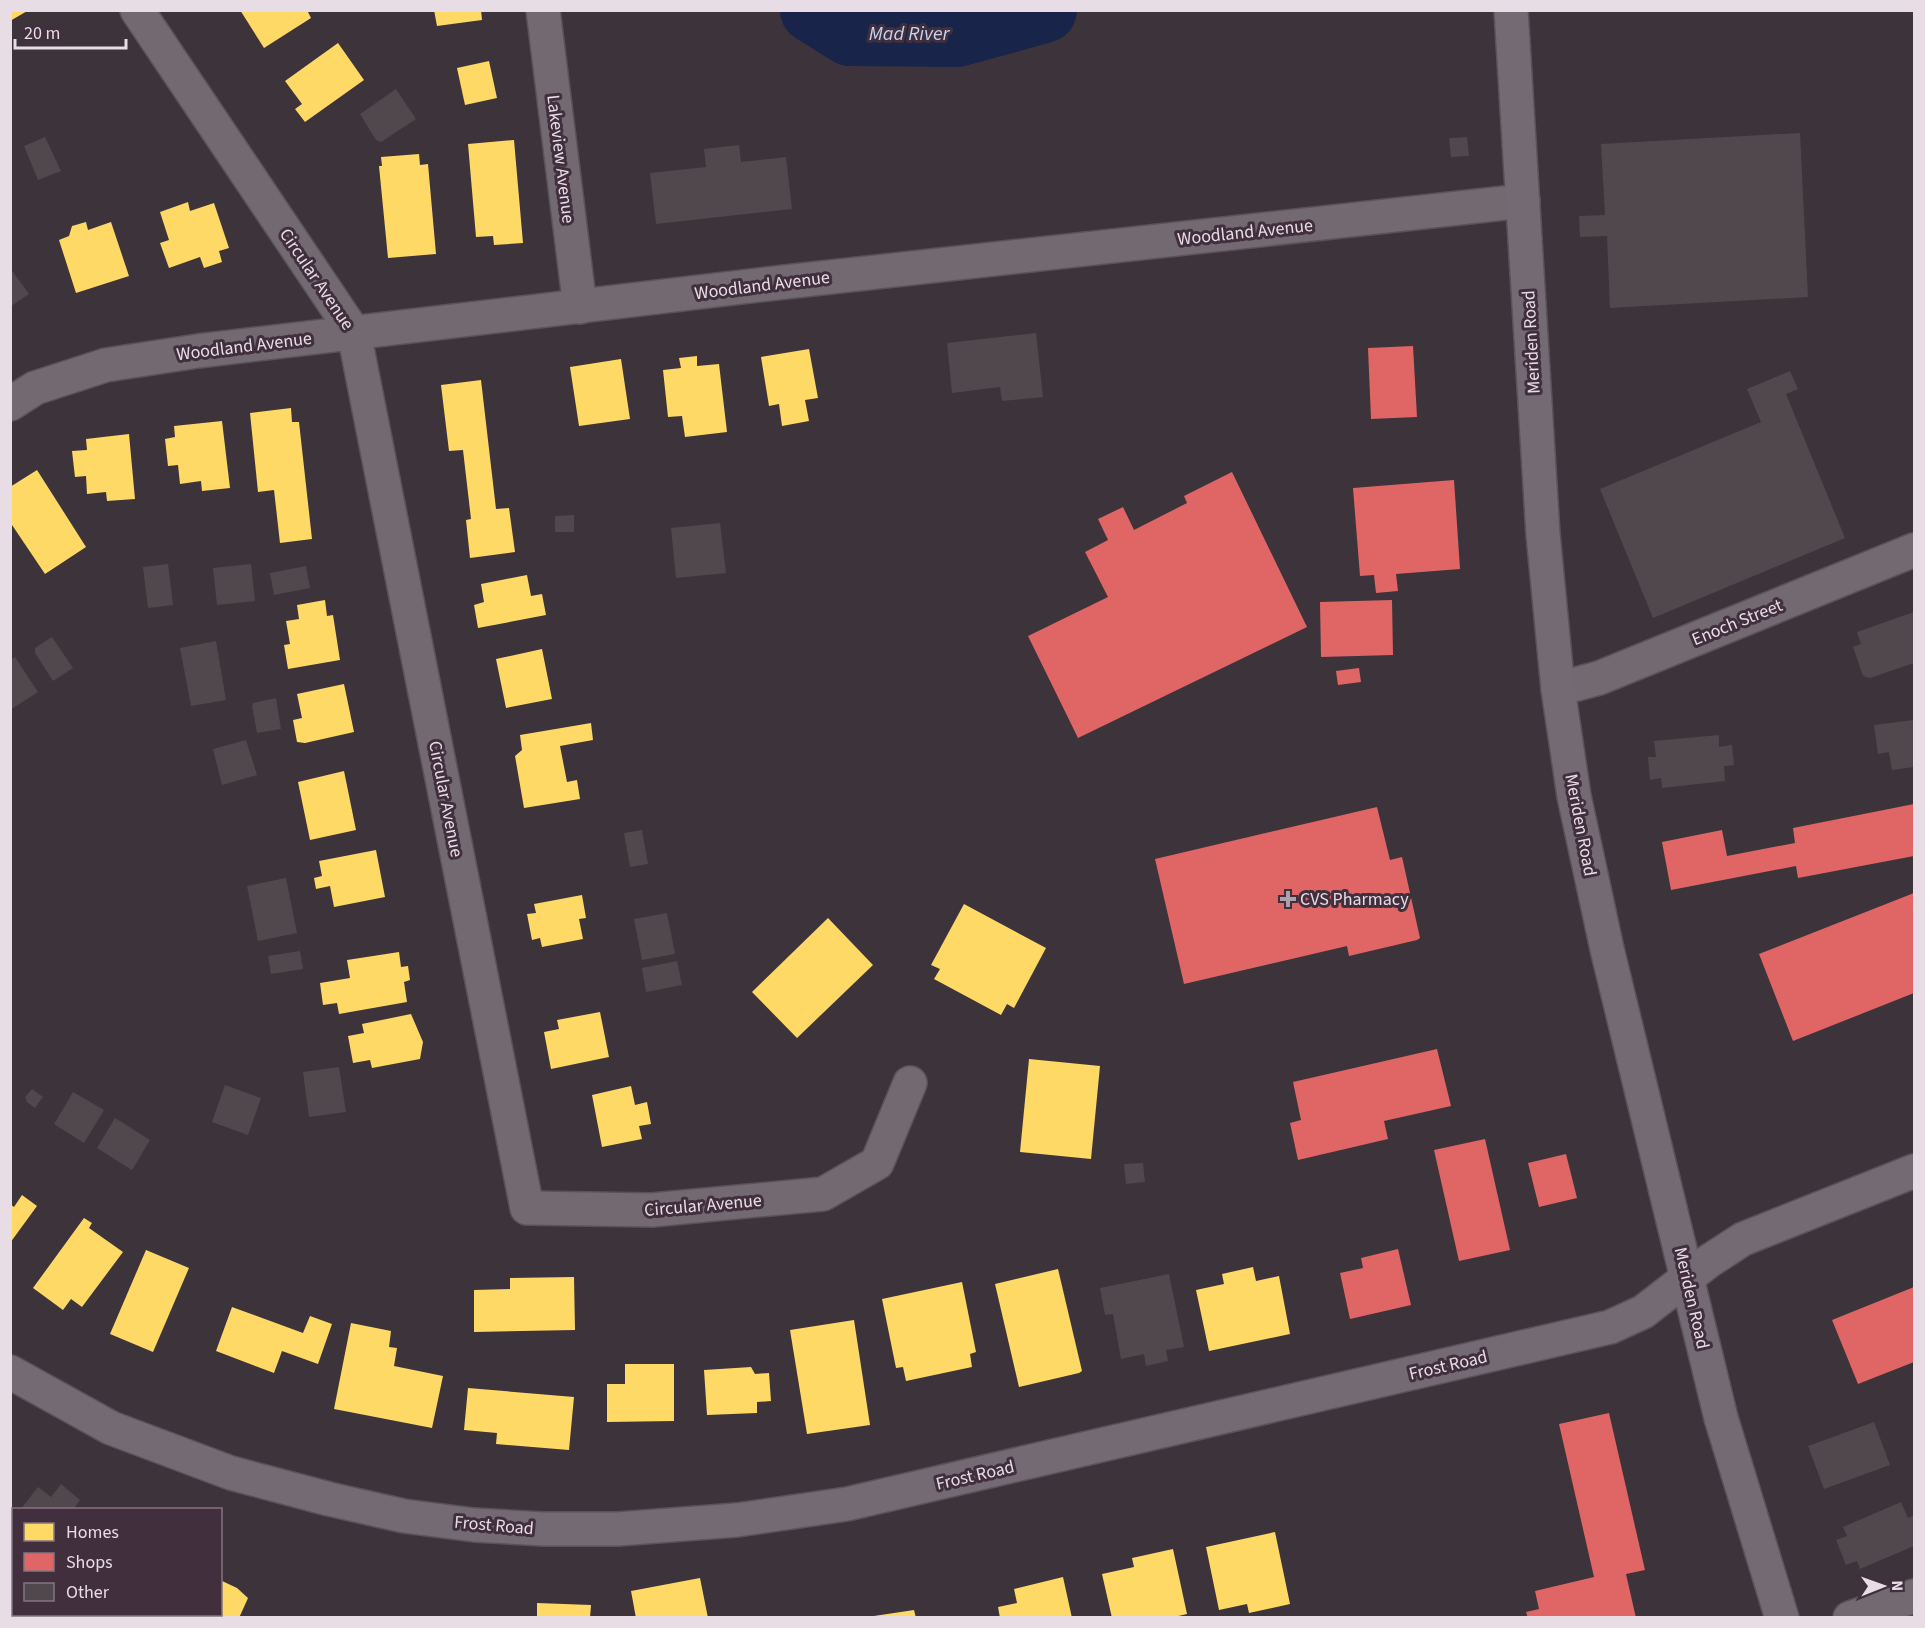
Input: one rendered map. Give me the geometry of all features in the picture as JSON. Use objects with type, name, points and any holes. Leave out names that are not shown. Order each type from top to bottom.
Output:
[{"type":"main road","name":"Meriden Road","points":[[1511,10],[1535,424],[1550,615],[1565,746],[1584,846],[1721,1418],[1782,1617]]},
{"type":"main road","name":"Frost Road","points":[[10,1372],[111,1428],[231,1473],[404,1516],[474,1525],[543,1529],[618,1529],[737,1520],[847,1504],[1610,1327],[1643,1312],[1727,1248],[1755,1233],[1914,1170]]},
{"type":"street","name":"Circular Avenue","points":[[137,10],[354,333],[527,1208],[652,1210],[823,1194],[877,1163],[910,1083]]},
{"type":"street","name":"Lakeview Avenue","points":[[543,10],[580,306]]},
{"type":"street","name":"Woodland Avenue","points":[[10,404],[35,388],[106,364],[198,351],[1523,201]]},
{"type":"street","name":"Enoch Street","points":[[1558,689],[1599,678],[1914,550]]},
{"type":"street","points":[[1850,1617],[1914,1596]]},
{"type":"building: Homes","points":[[10,10],[29,10],[10,21]]},
{"type":"building: Homes","points":[[240,10],[307,10],[311,18],[264,48]]},
{"type":"building: Homes","points":[[434,10],[481,10],[482,20],[437,26]]},
{"type":"building: Homes","points":[[338,43],[364,80],[305,122],[295,109],[302,104],[285,81]]},
{"type":"building: Homes","points":[[489,61],[497,98],[465,105],[457,68]]},
{"type":"building: Homes","points":[[514,140],[523,243],[494,245],[493,236],[476,237],[468,144]]},
{"type":"building: Homes","points":[[419,154],[420,165],[428,164],[436,254],[388,258],[379,166],[382,166],[381,157]]},
{"type":"building: Homes","points":[[188,202],[190,211],[214,203],[229,248],[219,251],[222,262],[204,268],[200,257],[169,268],[160,243],[169,240],[160,212]]},
{"type":"building: Homes","points":[[86,222],[88,230],[111,222],[129,276],[76,293],[59,240],[69,236],[72,226]]},
{"type":"building: Homes","points":[[809,349],[818,398],[805,400],[809,421],[782,426],[779,404],[769,406],[761,357]]},
{"type":"building: Homes","points":[[697,356],[697,366],[719,364],[727,432],[685,437],[682,416],[668,417],[663,370],[681,368],[679,358]]},
{"type":"building: Homes","points":[[621,359],[630,419],[579,426],[570,367]]},
{"type":"building: Homes","points":[[481,380],[496,509],[509,508],[515,552],[470,558],[466,520],[471,519],[463,450],[449,451],[441,385]]},
{"type":"building: Homes","points":[[291,408],[292,422],[299,422],[312,539],[280,543],[274,490],[258,492],[250,413]]},
{"type":"building: Homes","points":[[222,421],[230,488],[202,491],[201,481],[180,484],[178,465],[168,466],[165,439],[175,437],[174,426]]},
{"type":"building: Homes","points":[[129,434],[135,499],[107,501],[106,492],[87,494],[86,476],[75,477],[72,451],[87,450],[86,439]]},
{"type":"building: Homes","points":[[37,470],[86,547],[45,574],[10,522],[10,487]]},
{"type":"building: Homes","points":[[527,575],[531,596],[542,594],[546,615],[478,628],[474,605],[484,602],[481,584]]},
{"type":"building: Homes","points":[[325,600],[327,616],[333,615],[340,660],[288,669],[284,645],[290,644],[286,621],[299,619],[297,605]]},
{"type":"building: Homes","points":[[542,649],[552,699],[506,708],[496,659]]},
{"type":"building: Homes","points":[[344,684],[354,732],[305,743],[297,742],[293,720],[302,718],[297,694]]},
{"type":"building: Homes","points":[[591,723],[593,740],[560,746],[567,782],[577,780],[580,799],[524,808],[515,756],[522,750],[520,735]]},
{"type":"building: Homes","points":[[344,771],[356,830],[310,840],[298,782]]},
{"type":"building: Homes","points":[[376,850],[385,897],[334,907],[330,886],[316,889],[314,878],[322,876],[319,861]]},
{"type":"building: Homes","points":[[582,895],[586,918],[579,919],[583,939],[542,947],[540,938],[532,940],[527,914],[536,913],[534,904]]},
{"type":"building: Homes","points":[[964,904],[1046,948],[1014,1008],[1007,1004],[1001,1015],[934,979],[940,969],[931,965]]},
{"type":"building: Homes","points":[[828,918],[873,965],[797,1038],[752,992]]},
{"type":"building: Homes","points":[[399,952],[401,967],[408,966],[410,980],[404,982],[407,1002],[339,1014],[337,1003],[323,1005],[320,983],[350,978],[347,960]]},
{"type":"building: Homes","points":[[600,1012],[609,1057],[551,1069],[544,1032],[559,1029],[557,1020]]},
{"type":"building: Homes","points":[[411,1014],[423,1042],[420,1059],[372,1068],[370,1060],[353,1063],[348,1036],[364,1033],[362,1024]]},
{"type":"building: Homes","points":[[1029,1059],[1100,1066],[1091,1159],[1020,1152]]},
{"type":"building: Homes","points":[[631,1086],[635,1105],[647,1102],[651,1124],[639,1126],[642,1139],[602,1147],[592,1095]]},
{"type":"building: Homes","points":[[22,1195],[37,1206],[10,1243],[10,1204],[14,1207]]},
{"type":"building: Homes","points":[[84,1218],[92,1223],[89,1228],[123,1252],[82,1307],[71,1299],[63,1310],[33,1288]]},
{"type":"building: Homes","points":[[146,1250],[189,1268],[153,1352],[110,1334]]},
{"type":"building: Homes","points":[[1253,1267],[1256,1281],[1279,1276],[1290,1334],[1209,1351],[1196,1290],[1224,1284],[1222,1274]]},
{"type":"building: Homes","points":[[1058,1269],[1082,1371],[1019,1387],[995,1284]]},
{"type":"building: Homes","points":[[574,1277],[575,1330],[474,1332],[474,1290],[510,1289],[510,1278]]},
{"type":"building: Homes","points":[[962,1282],[976,1352],[970,1354],[972,1367],[906,1381],[903,1367],[896,1368],[882,1299]]},
{"type":"building: Homes","points":[[232,1307],[303,1333],[310,1316],[332,1324],[318,1364],[282,1351],[274,1373],[216,1351]]},
{"type":"building: Homes","points":[[854,1320],[870,1425],[807,1434],[790,1330]]},
{"type":"building: Homes","points":[[351,1323],[391,1331],[389,1347],[397,1348],[394,1366],[443,1376],[432,1428],[334,1409]]},
{"type":"building: Homes","points":[[625,1364],[674,1364],[674,1421],[607,1422],[607,1384],[625,1384]]},
{"type":"building: Homes","points":[[751,1367],[755,1374],[769,1373],[771,1401],[757,1402],[757,1413],[707,1415],[704,1370]]},
{"type":"building: Homes","points":[[468,1388],[574,1397],[569,1450],[496,1444],[497,1433],[464,1430]]},
{"type":"building: Homes","points":[[1275,1532],[1290,1604],[1249,1613],[1247,1604],[1219,1610],[1206,1547]]},
{"type":"building: Homes","points":[[1173,1549],[1187,1614],[1170,1618],[1112,1618],[1102,1574],[1134,1567],[1132,1558]]},
{"type":"building: Homes","points":[[1063,1577],[1072,1618],[1000,1618],[998,1607],[1017,1603],[1014,1589]]},
{"type":"building: Homes","points":[[700,1578],[708,1618],[636,1618],[631,1591]]},
{"type":"building: Homes","points":[[222,1581],[237,1588],[248,1598],[239,1618],[191,1618],[192,1616],[222,1616]]},
{"type":"building: Homes","points":[[537,1603],[591,1605],[590,1618],[537,1618]]},
{"type":"building: Homes","points":[[914,1610],[916,1618],[874,1618],[874,1616]]},
{"type":"building: Shops","points":[[1413,346],[1417,417],[1371,419],[1368,348]]},
{"type":"building: Shops","points":[[1232,472],[1307,627],[1078,738],[1028,636],[1108,597],[1085,552],[1108,540],[1098,519],[1123,507],[1134,530],[1187,503],[1184,496]]},
{"type":"building: Shops","points":[[1454,480],[1460,569],[1396,574],[1398,591],[1376,593],[1374,575],[1360,576],[1353,488]]},
{"type":"building: Shops","points":[[1392,600],[1393,655],[1321,657],[1320,602]]},
{"type":"building: Shops","points":[[1359,668],[1361,682],[1338,685],[1336,671]]},
{"type":"building: Shops","points":[[1914,804],[1914,856],[1798,878],[1796,866],[1671,890],[1662,842],[1722,830],[1727,856],[1795,843],[1793,828]]},
{"type":"building: Shops","name":"CVS Pharmacy","points":[[1377,807],[1390,860],[1402,857],[1420,938],[1349,956],[1347,946],[1184,984],[1155,859]]},
{"type":"building: Shops","points":[[1914,893],[1914,993],[1793,1041],[1759,954]]},
{"type":"building: Shops","points":[[1437,1049],[1451,1106],[1384,1121],[1388,1139],[1298,1160],[1290,1123],[1301,1120],[1293,1082]]},
{"type":"building: Shops","points":[[1485,1139],[1510,1250],[1459,1261],[1434,1150]]},
{"type":"building: Shops","points":[[1566,1154],[1577,1198],[1539,1207],[1528,1163]]},
{"type":"building: Shops","points":[[1398,1249],[1411,1305],[1350,1319],[1340,1273],[1363,1268],[1361,1258]]},
{"type":"building: Shops","points":[[1914,1287],[1914,1362],[1858,1384],[1832,1320]]},
{"type":"building: Shops","points":[[1609,1413],[1645,1570],[1626,1574],[1636,1618],[1528,1618],[1526,1612],[1539,1609],[1535,1591],[1594,1577],[1559,1424]]},
{"type":"building: Other","points":[[396,89],[416,119],[381,142],[376,140],[360,114]]},
{"type":"building: Other","points":[[1800,133],[1808,297],[1610,308],[1607,236],[1580,237],[1579,216],[1605,215],[1601,144]]},
{"type":"building: Other","points":[[45,137],[61,171],[38,180],[24,146]]},
{"type":"building: Other","points":[[1467,137],[1469,156],[1451,157],[1449,138]]},
{"type":"building: Other","points":[[739,145],[741,162],[786,157],[792,209],[656,224],[650,173],[706,167],[704,149]]},
{"type":"building: Other","points":[[10,268],[29,294],[10,307]]},
{"type":"building: Other","points":[[1036,333],[1043,397],[1002,401],[1000,387],[952,393],[947,343]]},
{"type":"building: Other","points":[[1790,371],[1798,389],[1786,394],[1845,538],[1653,618],[1600,489],[1761,422],[1747,389]]},
{"type":"building: Other","points":[[574,515],[574,532],[555,532],[555,516]]},
{"type":"building: Other","points":[[720,523],[726,573],[676,578],[671,528]]},
{"type":"building: Other","points":[[168,564],[173,605],[148,608],[143,567]]},
{"type":"building: Other","points":[[251,564],[255,601],[217,605],[213,568]]},
{"type":"building: Other","points":[[306,566],[310,588],[274,595],[270,573]]},
{"type":"building: Other","points":[[1914,612],[1914,663],[1870,678],[1863,676],[1853,647],[1861,644],[1857,632]]},
{"type":"building: Other","points":[[52,637],[73,668],[53,681],[35,653],[35,648]]},
{"type":"building: Other","points":[[216,641],[226,700],[191,706],[180,648]]},
{"type":"building: Other","points":[[15,657],[38,692],[10,710],[10,660]]},
{"type":"building: Other","points":[[276,698],[281,729],[257,733],[253,703]]},
{"type":"building: Other","points":[[1914,720],[1914,767],[1892,770],[1889,752],[1878,754],[1874,725]]},
{"type":"building: Other","points":[[1719,735],[1719,747],[1732,745],[1734,765],[1724,766],[1725,781],[1662,788],[1661,778],[1650,780],[1648,757],[1656,757],[1654,741]]},
{"type":"building: Other","points":[[246,740],[257,775],[222,785],[213,749]]},
{"type":"building: Other","points":[[642,830],[648,864],[630,867],[624,833]]},
{"type":"building: Other","points":[[286,878],[297,933],[258,941],[247,886]]},
{"type":"building: Other","points":[[667,913],[675,954],[642,960],[634,919]]},
{"type":"building: Other","points":[[300,951],[303,969],[271,974],[268,956]]},
{"type":"building: Other","points":[[677,961],[682,985],[646,992],[642,968]]},
{"type":"building: Other","points":[[339,1067],[346,1112],[309,1117],[303,1072]]},
{"type":"building: Other","points":[[225,1085],[261,1098],[248,1135],[212,1122]]},
{"type":"building: Other","points":[[32,1089],[43,1097],[35,1108],[27,1102],[25,1097]]},
{"type":"building: Other","points":[[73,1092],[104,1110],[84,1143],[54,1124]]},
{"type":"building: Other","points":[[115,1118],[150,1140],[132,1170],[97,1148]]},
{"type":"building: Other","points":[[1143,1163],[1145,1182],[1126,1184],[1124,1164]]},
{"type":"building: Other","points":[[1169,1274],[1184,1347],[1166,1350],[1168,1361],[1146,1366],[1144,1354],[1121,1359],[1113,1314],[1105,1315],[1100,1288]]},
{"type":"building: Other","points":[[1874,1422],[1890,1465],[1824,1489],[1808,1446]]},
{"type":"building: Other","points":[[61,1484],[80,1500],[74,1508],[22,1508],[38,1487],[51,1497]]},
{"type":"building: Other","points":[[1901,1502],[1908,1518],[1914,1515],[1914,1546],[1860,1569],[1857,1561],[1846,1565],[1836,1540],[1847,1536],[1843,1527]]},
{"type":"building: Other","points":[[12,1519],[12,1562],[10,1560],[10,1521]]},
{"type":"waterway","name":"Mad River","points":[[813,10],[850,33],[957,34],[1044,10]]},
{"type":"place","name":"CVS Pharmacy","points":[[1288,899]]}]
